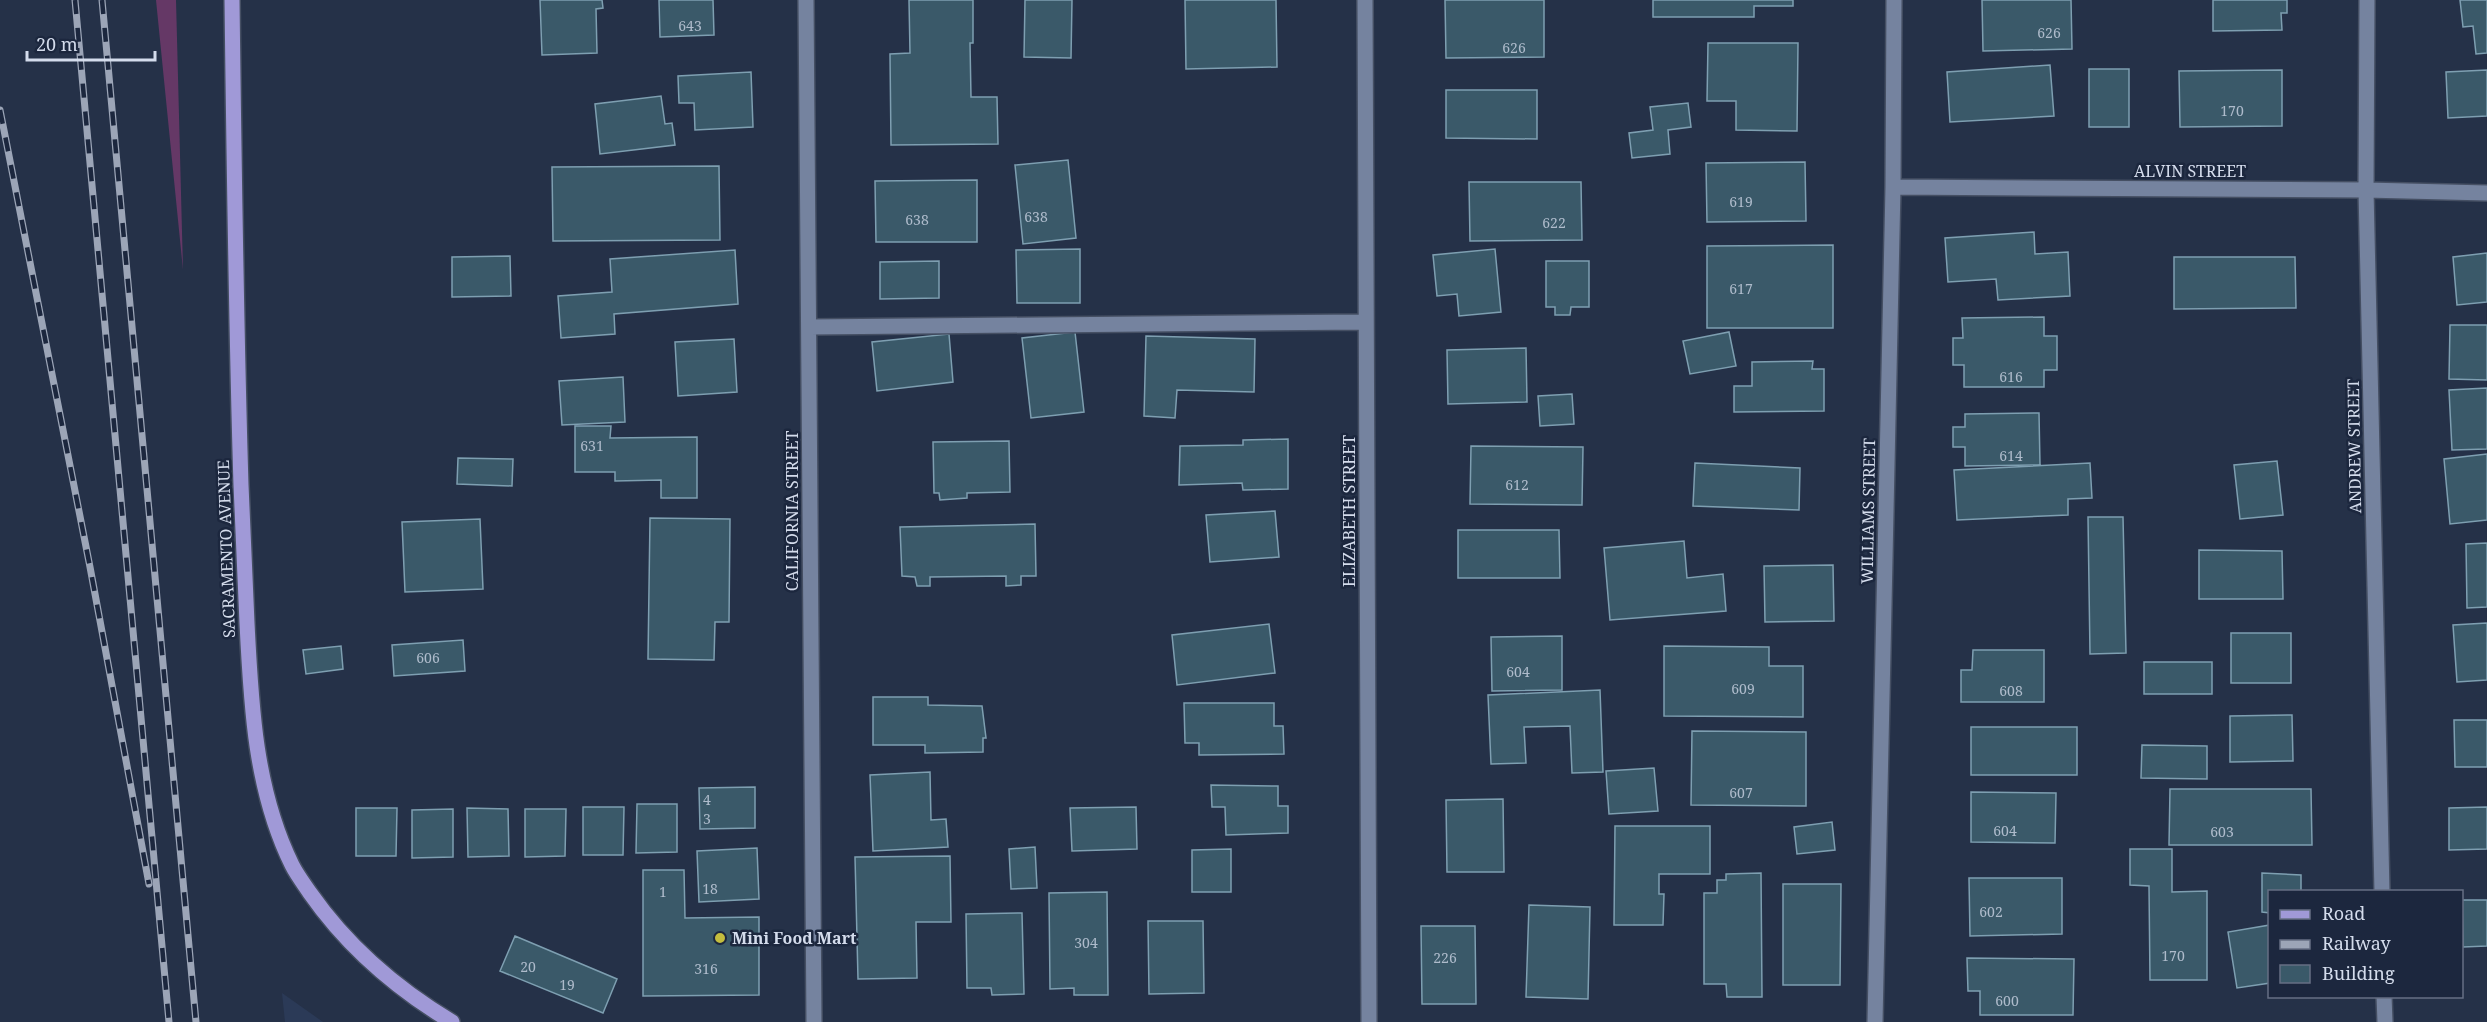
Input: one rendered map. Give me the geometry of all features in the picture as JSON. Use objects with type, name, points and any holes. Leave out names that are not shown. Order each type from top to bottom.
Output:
[{"type":"main road","name":"SACRAMENTO AVENUE","points":[[232,0],[234,248],[242,513],[249,681],[258,759],[271,813],[292,867],[327,917],[377,968],[452,1022]]},
{"type":"street","name":"CALIFORNIA STREET","points":[[806,0],[814,1022]]},
{"type":"street","name":"ELIZABETH STREET","points":[[1365,0],[1369,1022]]},
{"type":"street","name":"WILLIAMS STREET","points":[[1875,1022],[1893,187],[1894,0]]},
{"type":"street","name":"ANDREW STREET","points":[[2367,0],[2366,190],[2382,890]]},
{"type":"street","name":"ALVIN STREET","points":[[1893,187],[2487,193]]},
{"type":"street","points":[[809,327],[1366,322]]},
{"type":"street","points":[[2384,998],[2385,1022]]},
{"type":"shaded area","points":[[156,0],[176,0],[183,270]]},
{"type":"shaded area","points":[[282,993],[323,1022],[285,1022]]},
{"type":"building","points":[[540,0],[602,0],[603,8],[596,9],[597,53],[542,55]]},
{"type":"building","points":[[659,0],[713,0],[714,35],[660,37]]},
{"type":"building","points":[[909,0],[973,0],[973,43],[970,43],[971,97],[997,97],[998,144],[891,145],[890,54],[910,53]]},
{"type":"building","points":[[1025,0],[1072,0],[1071,58],[1024,57]]},
{"type":"building","points":[[1185,0],[1276,0],[1277,67],[1186,69]]},
{"type":"building","points":[[1445,0],[1544,0],[1544,57],[1446,58]]},
{"type":"building","points":[[1653,0],[1793,0],[1793,6],[1754,6],[1754,17],[1653,17]]},
{"type":"building","points":[[1982,0],[2071,0],[2072,49],[1983,51]]},
{"type":"building","points":[[2213,0],[2287,0],[2287,13],[2281,13],[2282,30],[2213,31]]},
{"type":"building","points":[[2460,0],[2487,0],[2487,53],[2476,54],[2473,26],[2463,27]]},
{"type":"building","points":[[1708,43],[1798,43],[1797,131],[1736,130],[1736,101],[1707,101]]},
{"type":"building","points":[[2050,65],[2054,116],[1950,122],[1947,72]]},
{"type":"building","points":[[2089,69],[2129,69],[2129,127],[2089,127]]},
{"type":"building","points":[[2282,70],[2282,126],[2180,127],[2179,71]]},
{"type":"building","points":[[2487,70],[2487,116],[2448,118],[2446,72]]},
{"type":"building","points":[[751,72],[753,127],[695,130],[694,103],[679,103],[678,76]]},
{"type":"building","points":[[1446,90],[1537,90],[1537,139],[1446,138]]},
{"type":"building","points":[[661,96],[665,124],[672,123],[675,145],[600,154],[595,104]]},
{"type":"building","points":[[1688,103],[1691,127],[1668,130],[1670,154],[1632,158],[1629,133],[1653,130],[1650,107]]},
{"type":"building","points":[[1068,160],[1076,238],[1023,244],[1015,165]]},
{"type":"building","points":[[1805,162],[1806,221],[1707,222],[1706,163]]},
{"type":"building","points":[[719,166],[720,240],[553,241],[552,167]]},
{"type":"building","points":[[977,180],[977,242],[876,242],[875,181]]},
{"type":"building","points":[[1469,182],[1581,182],[1582,240],[1470,241]]},
{"type":"building","points":[[2034,232],[2035,254],[2068,252],[2070,296],[1998,300],[1996,279],[1948,282],[1945,238]]},
{"type":"building","points":[[1833,245],[1833,328],[1707,328],[1707,246]]},
{"type":"building","points":[[1080,249],[1080,303],[1017,303],[1016,250]]},
{"type":"building","points":[[1495,249],[1501,312],[1459,316],[1457,294],[1437,296],[1433,255]]},
{"type":"building","points":[[735,250],[738,304],[614,314],[615,334],[561,338],[558,296],[612,292],[610,259]]},
{"type":"building","points":[[2487,253],[2487,302],[2457,305],[2453,257]]},
{"type":"building","points":[[510,256],[511,296],[452,297],[452,257]]},
{"type":"building","points":[[2174,257],[2295,257],[2296,308],[2174,309]]},
{"type":"building","points":[[939,261],[939,298],[880,299],[880,262]]},
{"type":"building","points":[[1546,261],[1589,261],[1589,307],[1571,307],[1570,315],[1555,315],[1555,307],[1546,307]]},
{"type":"building","points":[[2044,317],[2044,336],[2057,336],[2057,370],[2044,370],[2044,387],[1964,387],[1964,365],[1953,365],[1953,338],[1963,338],[1962,318]]},
{"type":"building","points":[[2450,325],[2487,325],[2487,380],[2449,379]]},
{"type":"building","points":[[1075,332],[1084,412],[1031,418],[1022,338]]},
{"type":"building","points":[[1729,332],[1736,366],[1690,374],[1683,341]]},
{"type":"building","points":[[949,334],[953,382],[877,391],[872,342]]},
{"type":"building","points":[[1146,336],[1255,339],[1254,392],[1177,390],[1175,418],[1144,416]]},
{"type":"building","points":[[734,339],[737,392],[678,396],[675,342]]},
{"type":"building","points":[[1526,348],[1527,402],[1448,404],[1447,350]]},
{"type":"building","points":[[1813,361],[1812,369],[1824,369],[1824,411],[1734,412],[1734,386],[1752,386],[1752,362]]},
{"type":"building","points":[[623,377],[625,422],[562,425],[559,381]]},
{"type":"building","points":[[2487,388],[2487,449],[2452,450],[2449,390]]},
{"type":"building","points":[[1572,394],[1574,424],[1540,426],[1538,396]]},
{"type":"building","points":[[2039,413],[2040,465],[1965,466],[1965,447],[1953,447],[1953,427],[1965,427],[1965,414]]},
{"type":"building","points":[[575,426],[611,426],[610,438],[697,437],[697,498],[661,498],[661,480],[615,481],[615,472],[575,472]]},
{"type":"building","points":[[1288,439],[1288,489],[1243,490],[1242,483],[1179,485],[1180,446],[1243,445],[1243,440]]},
{"type":"building","points":[[1009,441],[1010,492],[967,493],[967,498],[940,500],[939,493],[934,493],[933,442]]},
{"type":"building","points":[[1471,446],[1583,447],[1582,505],[1470,504]]},
{"type":"building","points":[[2487,454],[2487,520],[2450,524],[2444,459]]},
{"type":"building","points":[[458,458],[513,459],[512,486],[457,484]]},
{"type":"building","points":[[2277,461],[2283,515],[2240,519],[2234,465]]},
{"type":"building","points":[[1695,463],[1800,468],[1799,510],[1693,506]]},
{"type":"building","points":[[2090,463],[2092,498],[2068,499],[2068,515],[1957,520],[1954,470]]},
{"type":"building","points":[[1275,511],[1279,557],[1210,562],[1206,515]]},
{"type":"building","points":[[2088,517],[2123,517],[2126,653],[2090,654]]},
{"type":"building","points":[[650,518],[730,519],[729,622],[715,622],[714,660],[648,659]]},
{"type":"building","points":[[480,519],[483,589],[405,592],[402,522]]},
{"type":"building","points":[[1035,524],[1036,576],[1021,576],[1021,585],[1006,586],[1006,576],[930,577],[930,586],[917,586],[915,577],[902,576],[900,527]]},
{"type":"building","points":[[1458,530],[1559,530],[1560,578],[1458,578]]},
{"type":"building","points":[[1684,541],[1687,578],[1723,574],[1726,611],[1610,620],[1604,548]]},
{"type":"building","points":[[2487,543],[2487,607],[2467,608],[2466,544]]},
{"type":"building","points":[[2199,550],[2282,551],[2283,599],[2199,599]]},
{"type":"building","points":[[1833,565],[1834,621],[1765,622],[1764,566]]},
{"type":"building","points":[[2487,623],[2487,680],[2457,682],[2453,625]]},
{"type":"building","points":[[1269,624],[1275,673],[1177,685],[1172,635]]},
{"type":"building","points":[[2231,633],[2291,633],[2291,683],[2231,683]]},
{"type":"building","points":[[1562,636],[1562,690],[1492,691],[1491,637]]},
{"type":"building","points":[[463,640],[465,671],[394,676],[392,645]]},
{"type":"building","points":[[341,646],[343,669],[306,674],[303,650]]},
{"type":"building","points":[[1664,646],[1769,647],[1769,666],[1803,666],[1803,717],[1664,716]]},
{"type":"building","points":[[1973,650],[2044,650],[2044,702],[1961,702],[1961,670],[1972,670]]},
{"type":"building","points":[[2144,662],[2212,662],[2212,694],[2144,694]]},
{"type":"building","points":[[1600,690],[1603,772],[1572,773],[1570,726],[1524,727],[1526,763],[1491,764],[1488,695]]},
{"type":"building","points":[[873,697],[928,697],[928,705],[982,706],[986,738],[983,738],[983,752],[925,753],[925,745],[873,745]]},
{"type":"building","points":[[1184,703],[1274,703],[1274,726],[1283,726],[1284,754],[1199,755],[1199,743],[1185,743]]},
{"type":"building","points":[[2292,715],[2293,761],[2230,762],[2230,716]]},
{"type":"building","points":[[2454,720],[2487,720],[2487,767],[2455,767]]},
{"type":"building","points":[[1971,727],[2077,727],[2077,775],[1971,775]]},
{"type":"building","points":[[1692,731],[1806,732],[1806,806],[1691,805]]},
{"type":"building","points":[[2142,745],[2207,746],[2207,779],[2141,778]]},
{"type":"building","points":[[1654,768],[1658,811],[1609,814],[1606,771]]},
{"type":"building","points":[[930,772],[931,820],[946,819],[948,847],[873,851],[870,775]]},
{"type":"building","points":[[1211,785],[1278,786],[1278,806],[1288,806],[1288,833],[1226,835],[1225,807],[1212,807]]},
{"type":"building","points":[[755,787],[755,828],[700,829],[699,788]]},
{"type":"building","points":[[2170,789],[2311,789],[2312,845],[2169,845]]},
{"type":"building","points":[[1971,792],[2056,793],[2055,843],[1971,842]]},
{"type":"building","points":[[1503,799],[1504,872],[1447,872],[1446,800]]},
{"type":"building","points":[[637,804],[677,804],[677,852],[636,853]]},
{"type":"building","points":[[583,807],[624,807],[623,855],[583,855]]},
{"type":"building","points":[[1136,807],[1137,849],[1072,851],[1070,808]]},
{"type":"building","points":[[2487,807],[2487,849],[2449,850],[2449,808]]},
{"type":"building","points":[[356,808],[397,808],[396,856],[356,856]]},
{"type":"building","points":[[467,808],[508,809],[509,856],[468,857]]},
{"type":"building","points":[[453,809],[453,857],[412,858],[412,810]]},
{"type":"building","points":[[525,809],[566,809],[565,856],[525,857]]},
{"type":"building","points":[[1832,822],[1835,850],[1797,854],[1794,827]]},
{"type":"building","points":[[1615,826],[1710,826],[1710,874],[1659,874],[1659,894],[1664,894],[1663,925],[1614,925]]},
{"type":"building","points":[[1035,847],[1037,888],[1011,889],[1009,849]]},
{"type":"building","points":[[757,848],[759,899],[699,902],[697,851]]},
{"type":"building","points":[[1231,849],[1231,892],[1192,892],[1192,850]]},
{"type":"building","points":[[2130,849],[2172,849],[2172,892],[2207,891],[2207,980],[2150,980],[2149,886],[2130,885]]},
{"type":"building","points":[[950,856],[951,922],[916,922],[917,978],[858,979],[855,857]]},
{"type":"building","points":[[643,870],[684,870],[685,918],[759,917],[759,995],[643,996]]},
{"type":"building","points":[[1761,873],[1762,997],[1727,997],[1726,984],[1704,984],[1704,893],[1717,893],[1717,880],[1726,880],[1726,874]]},
{"type":"building","points":[[2262,873],[2301,875],[2301,890],[2268,890],[2268,913],[2262,912]]},
{"type":"building","points":[[1969,878],[2062,878],[2062,934],[1970,936]]},
{"type":"building","points":[[1783,884],[1841,884],[1840,985],[1783,985]]},
{"type":"building","points":[[1107,892],[1108,995],[1074,995],[1074,988],[1050,989],[1049,893]]},
{"type":"building","points":[[2463,900],[2487,900],[2487,946],[2463,947]]},
{"type":"building","points":[[1529,905],[1590,907],[1588,999],[1526,997]]},
{"type":"building","points":[[1022,913],[1024,994],[992,995],[991,988],[967,988],[966,914]]},
{"type":"building","points":[[1148,921],[1203,921],[1204,993],[1149,994]]},
{"type":"building","points":[[2268,925],[2268,983],[2237,988],[2228,932]]},
{"type":"building","points":[[1421,926],[1475,926],[1476,1004],[1422,1004]]},
{"type":"building","points":[[515,936],[617,979],[603,1013],[500,971]]},
{"type":"building","points":[[1967,958],[2074,959],[2073,1015],[1980,1015],[1980,991],[1968,991]]},
{"type":"railway","points":[[75,0],[169,1022]]},
{"type":"railway","points":[[102,0],[196,1022]]},
{"type":"railway","points":[[0,110],[90,567],[149,884]]},
{"type":"place","name":"Mini Food Mart","points":[[720,938]]}]
